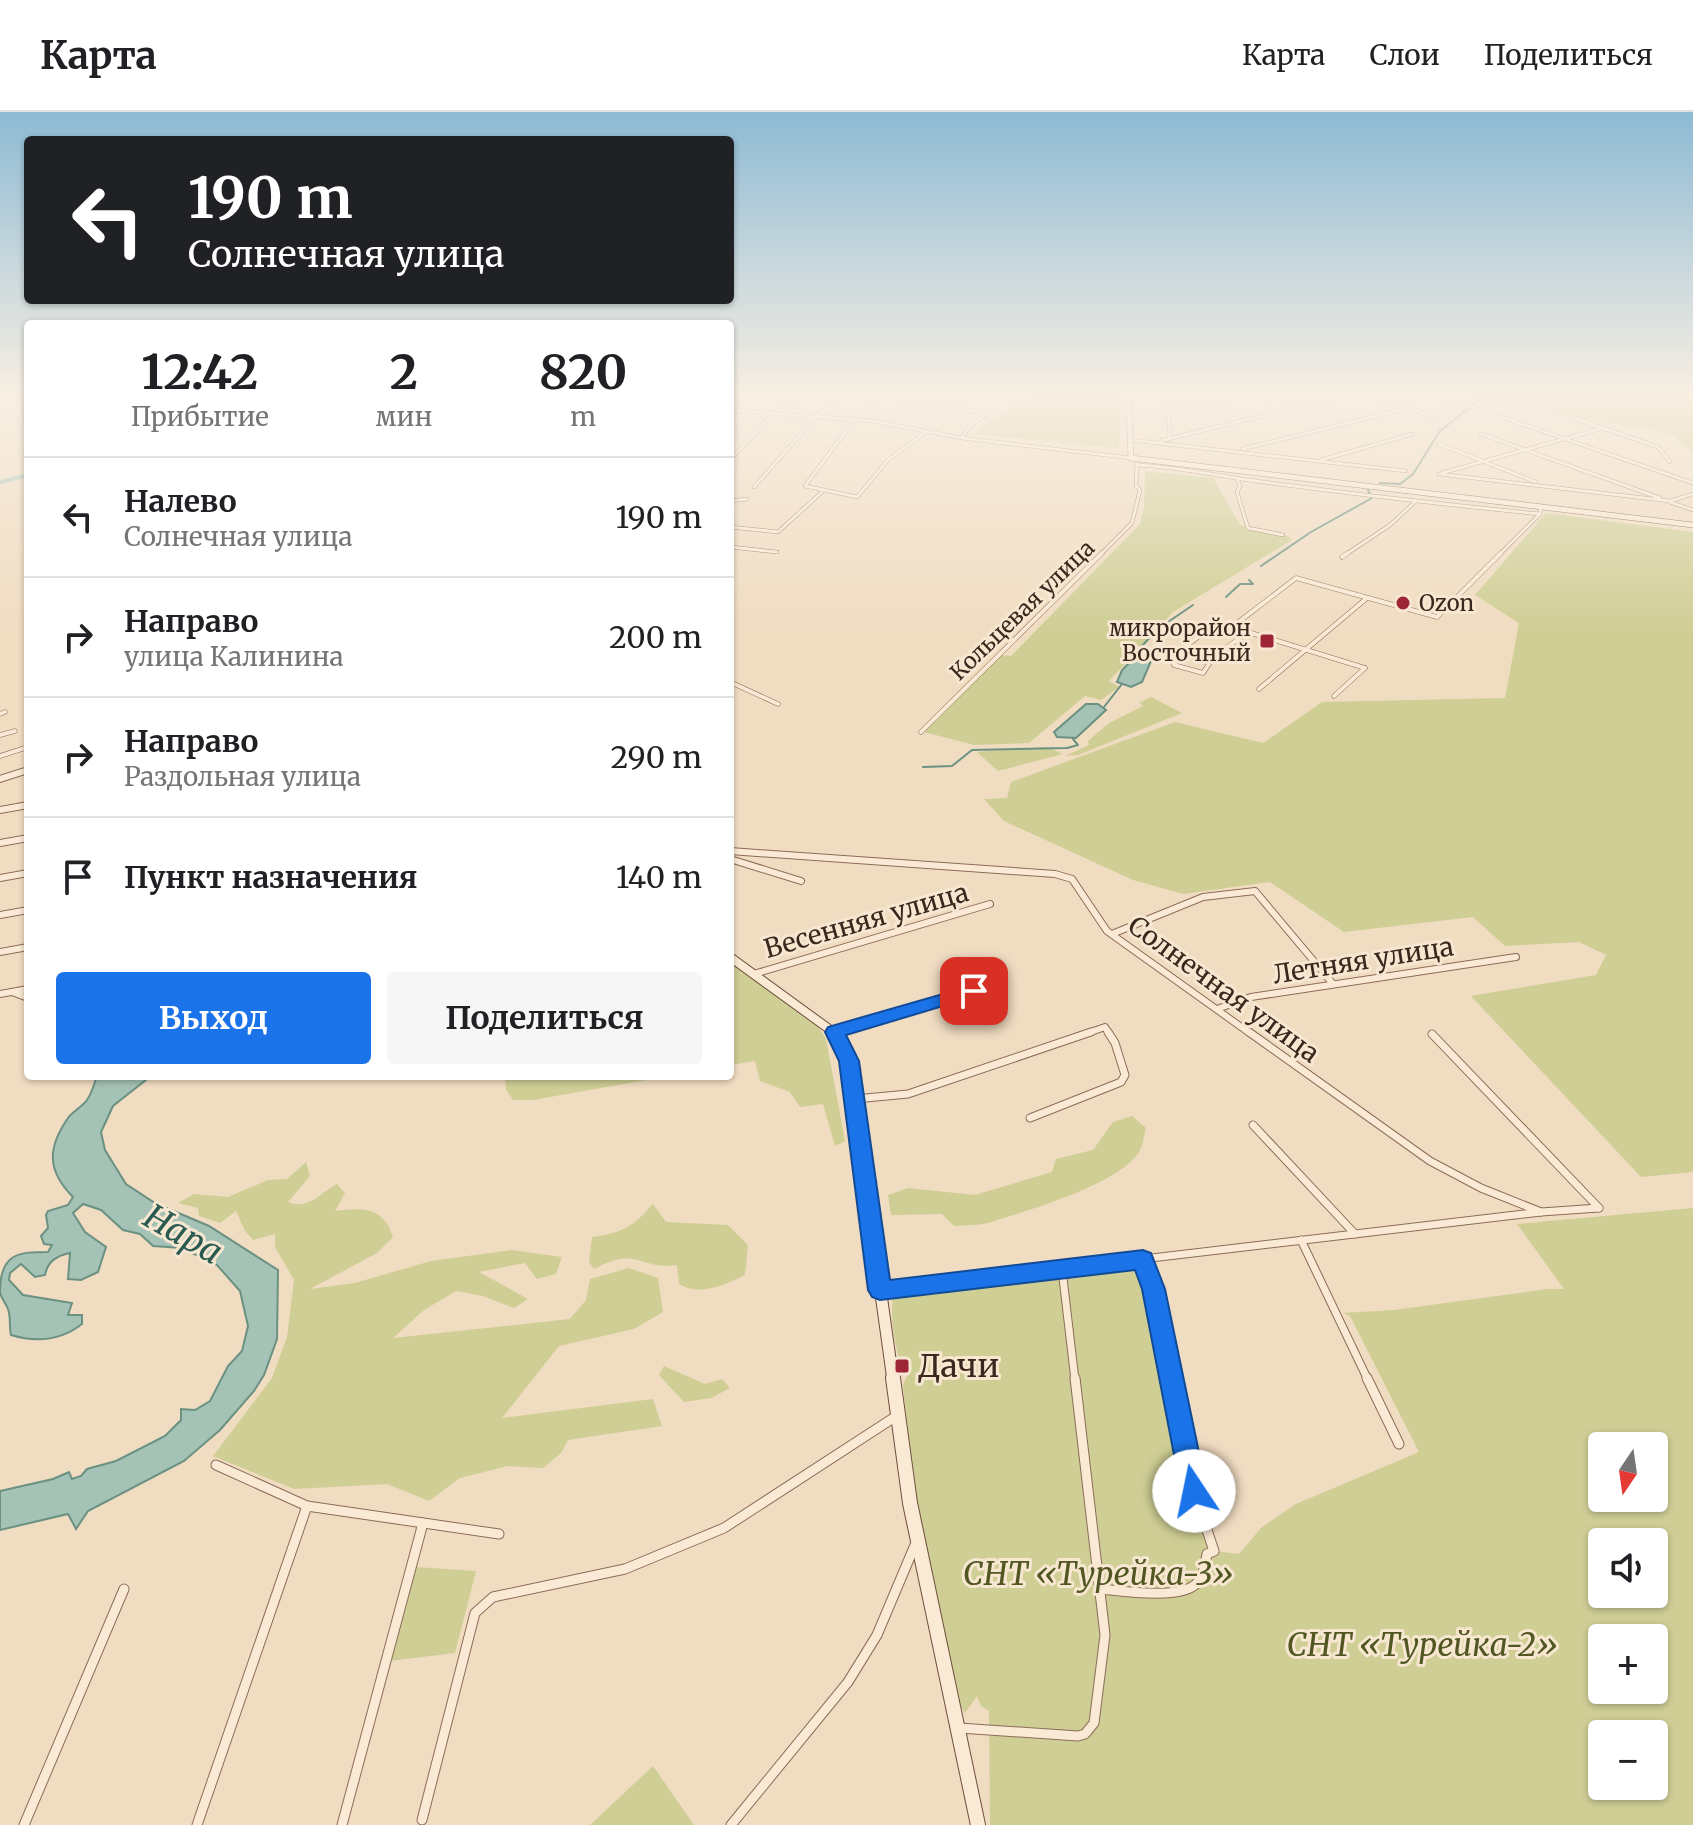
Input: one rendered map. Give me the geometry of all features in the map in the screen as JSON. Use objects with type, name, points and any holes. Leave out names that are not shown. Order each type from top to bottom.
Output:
[{"type":"street","points":[[754,487],[768,471]]},
{"type":"street","points":[[816,471],[805,486],[857,497],[879,471]]},
{"type":"street","name":"Кольцевая улица","points":[[921,732],[1132,523],[1140,498],[1135,471]]},
{"type":"street","points":[[1217,471],[1237,479],[1416,501],[1540,510]]},
{"type":"street","points":[[1217,471],[1693,525]]},
{"type":"street","points":[[1450,471],[1439,474],[1670,501],[1693,494]]},
{"type":"street","points":[[1508,471],[1546,487]]},
{"type":"street","points":[[1585,471],[1693,510]]},
{"type":"street","points":[[1658,471],[1693,483]]},
{"type":"street","points":[[1237,479],[1240,486],[1237,492],[1248,528],[1283,535]]},
{"type":"street","points":[[734,527],[778,532],[822,492]]},
{"type":"street","points":[[734,501],[747,499]]},
{"type":"street","points":[[1342,557],[1390,525],[1416,501]]},
{"type":"street","points":[[1232,627],[1296,578],[1437,617],[1540,510]]},
{"type":"street","points":[[734,547],[777,552]]},
{"type":"street","points":[[1259,689],[1367,598]]},
{"type":"street","points":[[1249,632],[1215,655],[1203,673],[1174,665],[1185,647],[1216,623],[1249,632],[1365,668],[1334,696]]},
{"type":"street","points":[[734,684],[778,704]]},
{"type":"street","points":[[0,735],[15,731]]},
{"type":"street","points":[[0,756],[24,748]]},
{"type":"street","points":[[0,779],[24,771]]},
{"type":"street","points":[[0,810],[24,806]]},
{"type":"street","points":[[0,843],[24,839]]},
{"type":"street","name":"Солнечная улица","points":[[734,851],[1055,874],[1072,879],[1112,934],[1430,1161],[1481,1188],[1541,1212]]},
{"type":"street","points":[[734,860],[801,881]]},
{"type":"street","points":[[0,878],[24,874]]},
{"type":"street","points":[[1112,934],[1203,897],[1255,891],[1333,984]]},
{"type":"street","name":"Весенняя улица","points":[[754,974],[990,904]]},
{"type":"street","points":[[0,915],[24,911]]},
{"type":"street","points":[[0,952],[24,948]]},
{"type":"street","name":"Летняя улица","points":[[1217,1009],[1251,997],[1516,957]]},
{"type":"street","points":[[734,960],[835,1032],[848,1058],[910,1503],[978,1825]]},
{"type":"street","points":[[835,1032],[1001,982]]},
{"type":"street","points":[[0,994],[24,990]]},
{"type":"street","points":[[12,992],[24,996]]},
{"type":"street","points":[[855,1099],[908,1094],[1105,1027],[1115,1043],[1125,1075],[1121,1082],[1030,1118]]},
{"type":"street","name":"Солнечная улица","points":[[880,1290],[1541,1212],[1599,1208],[1432,1034]]},
{"type":"street","points":[[1253,1125],[1355,1234]]},
{"type":"street","points":[[1301,1240],[1399,1444]]},
{"type":"street","points":[[1100,1589],[1172,1591],[1190,1588],[1198,1584],[1207,1554],[1214,1551],[1194,1491],[1154,1289],[1143,1259]]},
{"type":"street","points":[[959,1728],[1078,1736],[1091,1729],[1105,1635],[1063,1278]]},
{"type":"street","points":[[422,1820],[475,1613],[493,1597],[625,1569],[724,1528],[898,1415]]},
{"type":"street","points":[[216,1465],[307,1506],[499,1534]]},
{"type":"street","points":[[197,1825],[307,1506]]},
{"type":"street","points":[[342,1825],[423,1523]]},
{"type":"street","points":[[731,1825],[848,1682],[877,1635],[919,1535]]},
{"type":"street","points":[[24,1825],[124,1589]]},
{"type":"green space","points":[[1145,471],[1213,478],[1240,525],[1288,536],[1292,540],[1173,612],[1109,681],[1119,687],[1101,700],[1085,696],[1029,743],[974,745],[924,732],[1000,655],[1011,656],[1140,524]]},
{"type":"green space","points":[[1546,513],[1693,532],[1693,1172],[1641,1177],[1471,996],[1596,975],[1606,955],[1579,942],[1505,946],[1473,917],[1344,932],[1270,882],[1183,894],[1133,880],[1004,821],[984,799],[1007,798],[1011,782],[1175,722],[1263,743],[1322,702],[1505,698],[1519,623],[1475,595]]},
{"type":"green space","points":[[1151,697],[1182,713],[1078,755],[1065,756],[1089,745],[1088,741],[1109,723],[1143,706],[1139,703]]},
{"type":"green space","points":[[1047,747],[1063,754],[998,771],[977,752]]},
{"type":"green space","points":[[734,965],[814,1020],[826,1039],[845,1141],[835,1146],[823,1104],[800,1107],[790,1092],[760,1081],[755,1061],[734,1064]]},
{"type":"green space","points":[[505,1080],[646,1080],[533,1100],[513,1100],[506,1090]]},
{"type":"green space","points":[[1132,1116],[1146,1128],[1139,1152],[1113,1175],[1071,1195],[977,1225],[954,1226],[942,1214],[891,1215],[888,1195],[908,1188],[975,1195],[1052,1172],[1056,1159],[1093,1150],[1113,1122]]},
{"type":"green space","points":[[306,1162],[310,1176],[288,1202],[308,1202],[337,1184],[345,1193],[335,1211],[371,1211],[384,1220],[393,1237],[377,1253],[310,1289],[355,1283],[431,1261],[511,1250],[562,1257],[556,1274],[537,1279],[525,1263],[479,1272],[528,1299],[514,1308],[483,1296],[456,1291],[424,1310],[393,1338],[570,1319],[586,1300],[590,1279],[629,1268],[658,1278],[663,1312],[634,1329],[559,1346],[502,1418],[653,1399],[662,1426],[568,1440],[561,1453],[543,1468],[508,1466],[460,1478],[429,1501],[387,1484],[294,1489],[213,1456],[272,1378],[287,1337],[294,1280],[275,1247],[275,1234],[253,1240],[236,1211],[220,1223],[199,1216],[198,1208],[178,1203],[194,1194],[228,1197],[268,1180],[287,1179]]},
{"type":"green space","points":[[653,1204],[666,1222],[728,1225],[748,1245],[745,1275],[704,1290],[679,1284],[677,1265],[620,1259],[594,1269],[589,1262],[592,1237],[626,1228]]},
{"type":"green space","points":[[1693,1208],[1693,1825],[990,1825],[989,1711],[981,1706],[977,1696],[965,1713],[952,1694],[919,1532],[903,1386],[909,1369],[906,1360],[899,1359],[897,1351],[892,1320],[893,1296],[1145,1264],[1154,1289],[1194,1491],[1214,1551],[1239,1554],[1262,1527],[1296,1504],[1419,1452],[1350,1316],[1343,1313],[1394,1310],[1564,1289],[1517,1224]]},
{"type":"green space","points":[[664,1366],[705,1384],[722,1379],[730,1388],[711,1398],[684,1402],[659,1375]]},
{"type":"green space","points":[[416,1567],[476,1571],[455,1653],[390,1661]]},
{"type":"green space","points":[[653,1766],[694,1825],[590,1825]]},
{"type":"water","points":[[1136,656],[1151,661],[1142,682],[1131,687],[1117,682],[1122,670]]},
{"type":"water","points":[[1086,704],[1098,704],[1106,710],[1076,738],[1057,737],[1054,732]]},
{"type":"water","name":"Нара","points":[[96,1080],[146,1080],[113,1106],[101,1132],[105,1150],[126,1184],[155,1203],[209,1226],[278,1270],[277,1339],[264,1375],[254,1391],[220,1430],[184,1461],[88,1511],[76,1529],[68,1514],[0,1530],[0,1491],[53,1479],[69,1472],[72,1479],[81,1476],[87,1469],[116,1461],[165,1436],[181,1420],[181,1409],[195,1410],[210,1401],[228,1366],[242,1351],[248,1326],[240,1291],[217,1265],[182,1248],[153,1246],[140,1234],[123,1230],[101,1210],[83,1204],[73,1213],[85,1232],[106,1247],[98,1272],[81,1280],[68,1279],[70,1253],[53,1260],[45,1275],[35,1277],[21,1264],[10,1273],[9,1280],[23,1295],[72,1303],[68,1315],[82,1315],[82,1324],[48,1339],[11,1335],[9,1312],[0,1292],[4,1269],[14,1257],[48,1252],[52,1245],[44,1244],[41,1236],[48,1228],[46,1215],[48,1211],[68,1205],[73,1197],[58,1178],[53,1149],[61,1129],[92,1091]]},
{"type":"waterway","points":[[1380,483],[1400,484],[1415,471]]},
{"type":"waterway","points":[[0,482],[24,476]]},
{"type":"waterway","points":[[1261,566],[1311,532],[1372,498],[1368,490]]},
{"type":"waterway","points":[[1226,597],[1240,584],[1253,584],[1249,580]]},
{"type":"waterway","points":[[1165,624],[1193,605]]},
{"type":"waterway","points":[[1137,656],[1140,648],[1157,630]]},
{"type":"waterway","points":[[1104,707],[1122,684]]},
{"type":"waterway","points":[[923,767],[952,766],[972,750],[1067,748],[1078,745],[1073,739]]},
{"type":"place","name":"Ozon","points":[[1403,603]]},
{"type":"place","name":"микрорайон Восточный","points":[[1267,641]]},
{"type":"place","name":"Дачи","points":[[902,1366]]},
{"type":"route","points":[[974,991],[835,1032],[849,1061],[880,1290],[1143,1259],[1154,1289],[1194,1491]]},
{"type":"park label","name":"СНТ «Турейка-3»","points":[[1098,1574]]},
{"type":"park label","name":"СНТ «Турейка-2»","points":[[1422,1645]]}]
